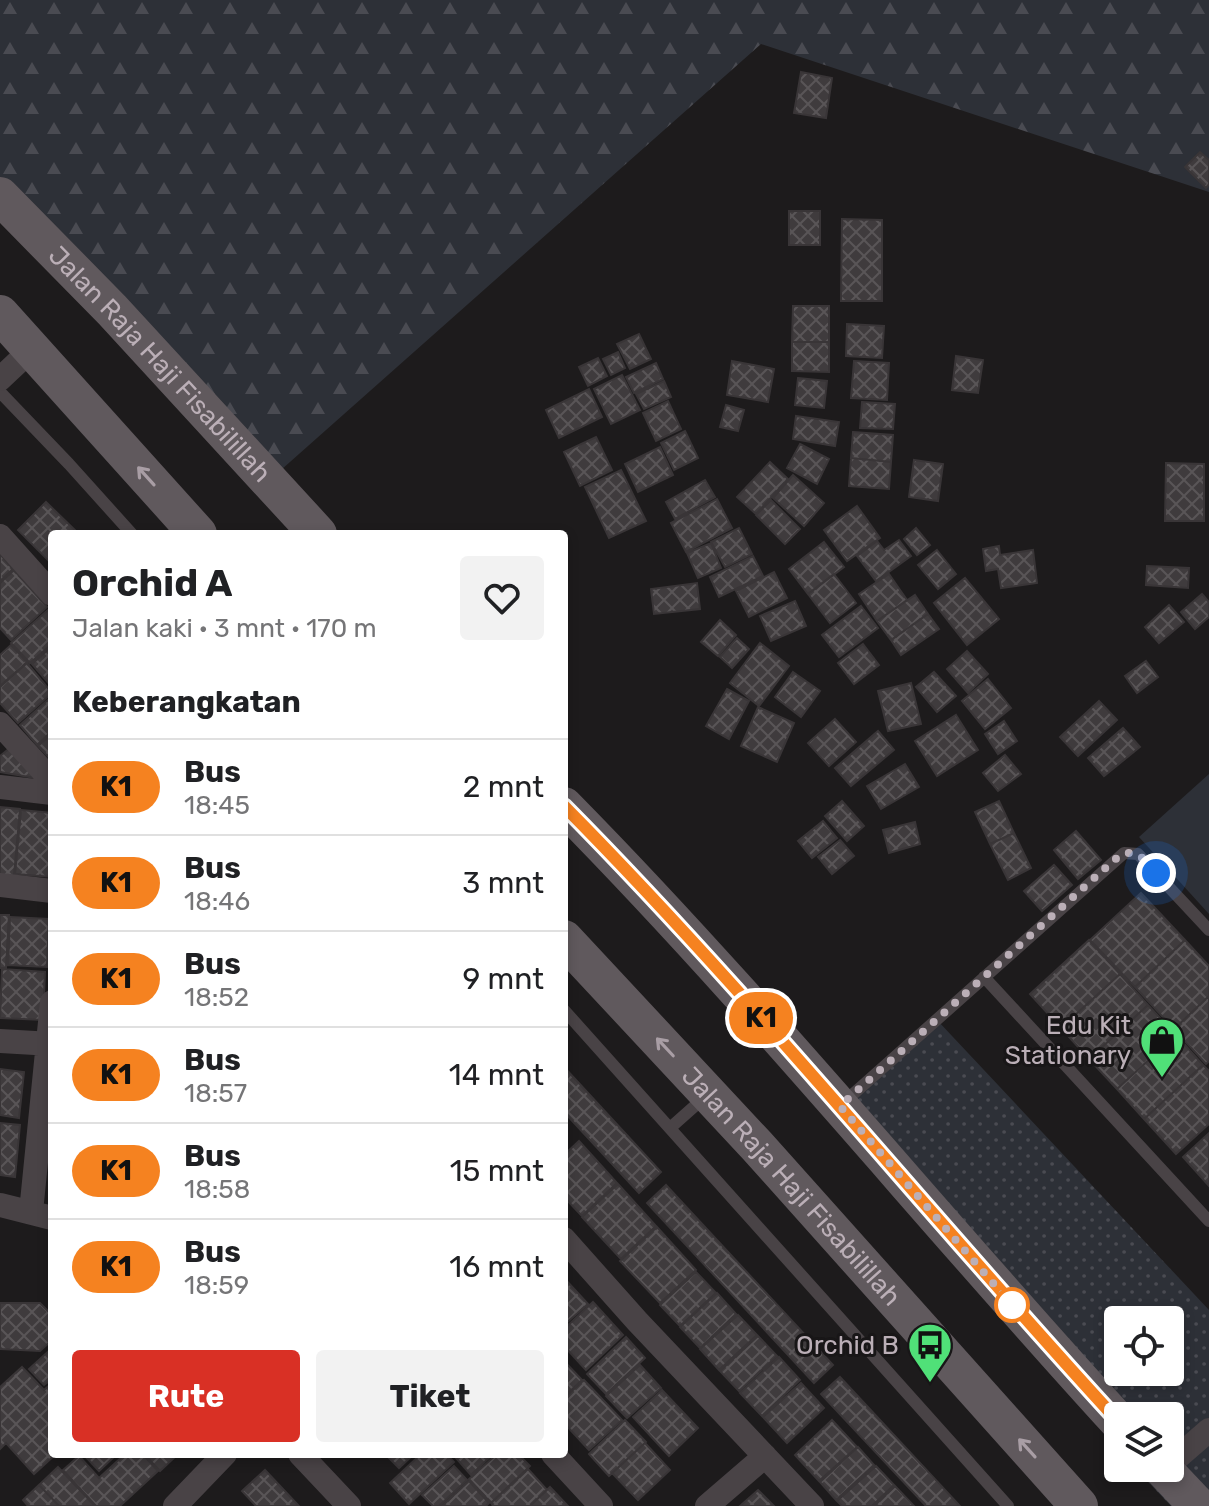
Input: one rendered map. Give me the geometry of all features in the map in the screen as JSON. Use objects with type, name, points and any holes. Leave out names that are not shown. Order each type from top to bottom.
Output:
[{"type":"main road","name":"Jalan Raja Haji Fisabilillah","points":[[0,196],[123,322],[314,530]]},
{"type":"main road","points":[[0,314],[194,530]]},
{"type":"main road","points":[[568,810],[690,939],[1104,1406]]},
{"type":"main road","name":"Jalan Raja Haji Fisabilillah","points":[[568,943],[708,1093],[1079,1506]]},
{"type":"main road","points":[[1181,1482],[1201,1500]]},
{"type":"street","points":[[0,379],[33,348]]},
{"type":"street","points":[[0,536],[48,590]]},
{"type":"street","points":[[0,724],[48,777]]},
{"type":"street","points":[[0,787],[48,793]]},
{"type":"street","points":[[0,885],[48,891]]},
{"type":"street","points":[[0,1041],[48,1044]]},
{"type":"street","points":[[0,1205],[42,1215],[48,1087]]},
{"type":"street","points":[[568,1243],[812,1506]]},
{"type":"street","points":[[1184,1452],[1209,1430]]},
{"type":"street","points":[[707,1506],[765,1456]]},
{"type":"street","points":[[175,1506],[221,1458]]},
{"type":"street","points":[[304,1458],[349,1506]]},
{"type":"street","points":[[557,1458],[601,1506]]},
{"type":"lane","points":[[0,392],[128,530]]},
{"type":"lane","points":[[840,1106],[1124,853],[1138,854],[1209,930]]},
{"type":"lane","points":[[984,977],[1209,1221]]},
{"type":"lane","points":[[568,1014],[1008,1506]]},
{"type":"lane","points":[[670,1128],[708,1093]]},
{"type":"green space","points":[[0,0],[1209,0],[1209,192],[761,44],[255,493],[96,316],[0,219]]},
{"type":"green space","points":[[1209,774],[1209,914],[1139,837]]},
{"type":"green space","points":[[937,1020],[1209,1310],[1209,1506],[1171,1506],[1148,1482],[1184,1482],[1184,1402],[1104,1402],[1104,1431],[840,1106]]},
{"type":"building","points":[[801,72],[832,78],[826,118],[794,113]]},
{"type":"building","points":[[1200,152],[1209,160],[1209,184],[1206,188],[1185,167]]},
{"type":"building","points":[[789,211],[820,211],[820,245],[789,245]]},
{"type":"building","points":[[842,219],[882,220],[882,301],[841,301]]},
{"type":"building","points":[[793,306],[829,306],[829,342],[792,342]]},
{"type":"building","points":[[847,324],[884,326],[882,358],[846,356]]},
{"type":"building","points":[[639,334],[651,359],[630,369],[617,344]]},
{"type":"building","points":[[792,342],[829,342],[829,372],[792,371]]},
{"type":"building","points":[[618,352],[625,368],[611,375],[603,359]]},
{"type":"building","points":[[956,356],[983,360],[978,393],[952,390]]},
{"type":"building","points":[[598,358],[607,376],[588,386],[579,367]]},
{"type":"building","points":[[732,361],[774,369],[768,402],[727,395]]},
{"type":"building","points":[[854,361],[889,363],[887,400],[851,398]]},
{"type":"building","points":[[656,363],[663,379],[634,393],[626,377]]},
{"type":"building","points":[[622,375],[640,410],[611,424],[594,389]]},
{"type":"building","points":[[798,378],[827,381],[824,408],[795,405]]},
{"type":"building","points":[[664,381],[671,397],[644,409],[636,394]]},
{"type":"building","points":[[589,389],[602,417],[559,438],[546,410]]},
{"type":"building","points":[[668,401],[681,429],[656,441],[643,413]]},
{"type":"building","points":[[862,402],[895,404],[893,429],[860,428]]},
{"type":"building","points":[[726,405],[744,410],[738,431],[720,427]]},
{"type":"building","points":[[796,416],[839,422],[835,446],[793,439]]},
{"type":"building","points":[[685,431],[698,458],[674,470],[661,443]]},
{"type":"building","points":[[853,432],[893,435],[891,462],[851,458]]},
{"type":"building","points":[[596,437],[612,470],[580,486],[564,452]]},
{"type":"building","points":[[800,444],[829,459],[817,484],[787,468]]},
{"type":"building","points":[[660,447],[673,475],[638,492],[625,464]]},
{"type":"building","points":[[851,458],[891,462],[889,489],[849,486]]},
{"type":"building","points":[[914,460],[943,464],[938,501],[909,497]]},
{"type":"building","points":[[770,462],[788,479],[756,514],[737,497]]},
{"type":"building","points":[[1166,463],[1204,464],[1204,521],[1165,521]]},
{"type":"building","points":[[621,470],[646,521],[609,538],[585,487]]},
{"type":"building","points":[[793,475],[824,503],[804,526],[773,498]]},
{"type":"building","points":[[705,480],[715,497],[675,519],[666,502]]},
{"type":"building","points":[[717,499],[732,528],[686,552],[671,523]]},
{"type":"building","points":[[771,500],[800,529],[785,544],[756,515]]},
{"type":"building","points":[[46,502],[75,530],[48,530],[48,560],[18,530]]},
{"type":"building","points":[[857,506],[880,538],[847,561],[824,530]]},
{"type":"building","points":[[739,528],[752,554],[725,567],[711,542]]},
{"type":"building","points":[[916,528],[930,545],[917,555],[904,539]]},
{"type":"building","points":[[899,540],[911,556],[876,581],[857,556],[877,541],[884,550]]},
{"type":"building","points":[[824,542],[844,567],[808,594],[789,569]]},
{"type":"building","points":[[711,543],[721,568],[698,578],[687,553]]},
{"type":"building","points":[[999,546],[1000,555],[1033,550],[1037,583],[1001,588],[998,569],[986,571],[983,549]]},
{"type":"building","points":[[937,550],[956,574],[938,589],[918,565]]},
{"type":"building","points":[[0,554],[13,569],[0,581]]},
{"type":"building","points":[[753,556],[763,576],[719,597],[710,577]]},
{"type":"building","points":[[1147,566],[1189,568],[1188,588],[1146,585]]},
{"type":"building","points":[[14,570],[47,607],[11,640],[0,628],[0,583]]},
{"type":"building","points":[[774,572],[787,598],[749,617],[736,591]]},
{"type":"building","points":[[834,574],[856,603],[830,623],[808,594]]},
{"type":"building","points":[[889,574],[907,600],[877,621],[859,594]]},
{"type":"building","points":[[965,578],[999,619],[967,645],[934,603]]},
{"type":"building","points":[[697,583],[700,609],[654,614],[651,589]]},
{"type":"building","points":[[1202,594],[1209,602],[1209,617],[1195,629],[1181,612]]},
{"type":"building","points":[[915,595],[928,614],[891,640],[877,621]]},
{"type":"building","points":[[795,601],[806,626],[771,641],[760,616]]},
{"type":"building","points":[[1169,605],[1184,622],[1159,643],[1145,627]]},
{"type":"building","points":[[861,606],[878,628],[839,657],[822,635]]},
{"type":"building","points":[[48,610],[48,647],[30,663],[11,643]]},
{"type":"building","points":[[928,614],[939,629],[901,655],[891,640]]},
{"type":"building","points":[[720,620],[736,635],[718,656],[701,642]]},
{"type":"building","points":[[737,638],[749,649],[732,668],[720,657]]},
{"type":"building","points":[[760,643],[789,666],[759,706],[730,683]]},
{"type":"building","points":[[863,644],[879,665],[854,684],[838,663]]},
{"type":"building","points":[[11,645],[27,662],[0,686],[0,655]]},
{"type":"building","points":[[48,650],[48,682],[32,664]]},
{"type":"building","points":[[967,651],[988,674],[968,693],[947,669]]},
{"type":"building","points":[[1146,661],[1158,677],[1137,693],[1125,676]]},
{"type":"building","points":[[27,663],[48,688],[48,697],[18,723],[0,703],[0,687]]},
{"type":"building","points":[[793,672],[820,691],[801,717],[775,697]]},
{"type":"building","points":[[934,672],[956,696],[937,712],[916,687]]},
{"type":"building","points":[[988,679],[1011,708],[985,729],[962,701]]},
{"type":"building","points":[[911,683],[921,724],[888,731],[878,691]]},
{"type":"building","points":[[727,689],[749,701],[729,739],[706,726]]},
{"type":"building","points":[[48,700],[48,735],[37,745],[20,725]]},
{"type":"building","points":[[1099,701],[1117,720],[1078,756],[1060,737]]},
{"type":"building","points":[[758,707],[794,723],[777,762],[741,746]]},
{"type":"building","points":[[956,715],[978,750],[937,776],[915,741]]},
{"type":"building","points":[[835,719],[856,742],[829,766],[808,743]]},
{"type":"building","points":[[1004,721],[1017,741],[998,754],[985,734]]},
{"type":"building","points":[[1123,728],[1140,747],[1104,776],[1088,758]]},
{"type":"building","points":[[878,731],[894,750],[851,786],[835,768]]},
{"type":"building","points":[[48,737],[48,757],[38,746]]},
{"type":"building","points":[[10,748],[35,778],[0,772],[0,756]]},
{"type":"building","points":[[1005,755],[1021,774],[998,791],[983,773]]},
{"type":"building","points":[[905,764],[919,787],[881,809],[867,786]]},
{"type":"building","points":[[842,801],[864,826],[847,841],[825,816]]},
{"type":"building","points":[[999,801],[1014,833],[990,844],[975,812]]},
{"type":"building","points":[[0,807],[20,809],[14,876],[0,875]]},
{"type":"building","points":[[21,810],[48,813],[48,877],[15,874]]},
{"type":"building","points":[[823,821],[837,838],[812,858],[798,841]]},
{"type":"building","points":[[915,822],[920,844],[889,853],[883,830]]},
{"type":"building","points":[[1076,831],[1101,860],[1078,879],[1054,850]]},
{"type":"building","points":[[1014,833],[1031,868],[1008,880],[990,844]]},
{"type":"building","points":[[840,840],[854,856],[832,874],[818,857]]},
{"type":"building","points":[[1054,865],[1072,885],[1042,911],[1024,891]]},
{"type":"building","points":[[1141,893],[1185,940],[1135,987],[1090,940]]},
{"type":"building","points":[[0,915],[9,915],[6,968],[0,968]]},
{"type":"building","points":[[10,917],[48,919],[47,967],[8,965]]},
{"type":"building","points":[[1089,940],[1120,974],[1061,1028],[1030,994]]},
{"type":"building","points":[[1185,940],[1209,966],[1209,996],[1174,1029],[1135,987]]},
{"type":"building","points":[[2,969],[45,972],[43,1020],[0,1018]]},
{"type":"building","points":[[1120,974],[1148,1005],[1089,1059],[1061,1028]]},
{"type":"building","points":[[1209,996],[1209,1061],[1206,1064],[1174,1029]]},
{"type":"building","points":[[1148,1005],[1176,1035],[1117,1089],[1089,1059]]},
{"type":"building","points":[[1176,1035],[1203,1065],[1144,1119],[1117,1089]]},
{"type":"building","points":[[1203,1065],[1209,1071],[1209,1124],[1176,1154],[1144,1119]]},
{"type":"building","points":[[0,1069],[24,1072],[19,1118],[0,1115]]},
{"type":"building","points":[[568,1071],[661,1172],[639,1193],[568,1116]]},
{"type":"building","points":[[0,1123],[20,1125],[15,1177],[0,1175]]},
{"type":"building","points":[[1209,1133],[1209,1186],[1183,1157]]},
{"type":"building","points":[[579,1141],[617,1183],[582,1216],[568,1201],[568,1151]]},
{"type":"building","points":[[618,1184],[656,1226],[621,1259],[582,1217]]},
{"type":"building","points":[[666,1185],[833,1365],[814,1383],[647,1203]]},
{"type":"building","points":[[657,1227],[696,1270],[660,1303],[620,1261]]},
{"type":"building","points":[[696,1272],[716,1293],[680,1326],[660,1305]]},
{"type":"building","points":[[568,1282],[588,1304],[568,1322]]},
{"type":"building","points":[[717,1293],[736,1314],[700,1348],[680,1327]]},
{"type":"building","points":[[593,1302],[623,1335],[586,1370],[568,1350],[568,1325]]},
{"type":"building","points":[[0,1303],[40,1303],[48,1311],[48,1344],[40,1351],[0,1349]]},
{"type":"building","points":[[738,1315],[757,1335],[719,1370],[700,1349]]},
{"type":"building","points":[[758,1336],[777,1356],[739,1391],[720,1371]]},
{"type":"building","points":[[626,1337],[645,1358],[606,1394],[587,1374]]},
{"type":"building","points":[[48,1352],[48,1382],[44,1385],[29,1369]]},
{"type":"building","points":[[779,1357],[800,1380],[762,1416],[740,1393]]},
{"type":"building","points":[[568,1365],[582,1380],[568,1393]]},
{"type":"building","points":[[640,1365],[661,1388],[627,1418],[606,1396]]},
{"type":"building","points":[[22,1367],[44,1390],[48,1386],[48,1458],[52,1458],[34,1474],[6,1443],[0,1449],[0,1387]]},
{"type":"building","points":[[840,1377],[960,1506],[926,1506],[821,1394]]},
{"type":"building","points":[[584,1380],[622,1420],[589,1450],[568,1427],[568,1394]]},
{"type":"building","points":[[801,1383],[824,1408],[787,1443],[763,1417]]},
{"type":"building","points":[[662,1390],[698,1428],[669,1456],[633,1417]]},
{"type":"building","points":[[625,1420],[646,1442],[609,1476],[589,1454]]},
{"type":"building","points":[[832,1420],[857,1447],[819,1481],[795,1455]]},
{"type":"building","points":[[645,1443],[670,1470],[638,1500],[612,1473]]},
{"type":"building","points":[[858,1447],[874,1465],[836,1500],[820,1482]]},
{"type":"building","points":[[81,1458],[99,1478],[121,1458],[146,1458],[158,1471],[120,1506],[96,1506],[63,1470]]},
{"type":"building","points":[[87,1458],[113,1458],[99,1471]]},
{"type":"building","points":[[148,1458],[174,1458],[160,1471]]},
{"type":"building","points":[[389,1458],[410,1458],[399,1468]]},
{"type":"building","points":[[417,1458],[450,1458],[454,1462],[409,1504],[390,1483]]},
{"type":"building","points":[[456,1458],[489,1458],[471,1475]]},
{"type":"building","points":[[493,1458],[522,1458],[530,1466],[491,1503],[469,1479]]},
{"type":"building","points":[[454,1466],[467,1480],[439,1506],[433,1506],[422,1495]]},
{"type":"building","points":[[876,1466],[894,1485],[872,1506],[842,1506],[837,1501]]},
{"type":"building","points":[[58,1467],[95,1506],[59,1506],[39,1485]]},
{"type":"building","points":[[528,1469],[547,1490],[530,1506],[493,1506],[491,1503]]},
{"type":"building","points":[[265,1470],[299,1506],[256,1506],[242,1491]]},
{"type":"building","points":[[469,1481],[489,1503],[486,1506],[442,1506]]},
{"type":"building","points":[[39,1485],[59,1506],[28,1506],[23,1500]]},
{"type":"building","points":[[895,1486],[914,1506],[874,1506]]},
{"type":"building","points":[[550,1487],[568,1506],[530,1506]]},
{"type":"building","points":[[758,1490],[774,1506],[740,1506]]},
{"type":"bus line","name":"K1","points":[[568,810],[690,939],[1104,1406]]},
{"type":"place","name":"Edu Kit Stationary","points":[[1162,1079]]},
{"type":"place","name":"Orchid B","points":[[930,1384]]},
{"type":"route","points":[[1012,1305],[840,1106],[1120,855],[1128,852],[1138,854],[1156,873]]}]
